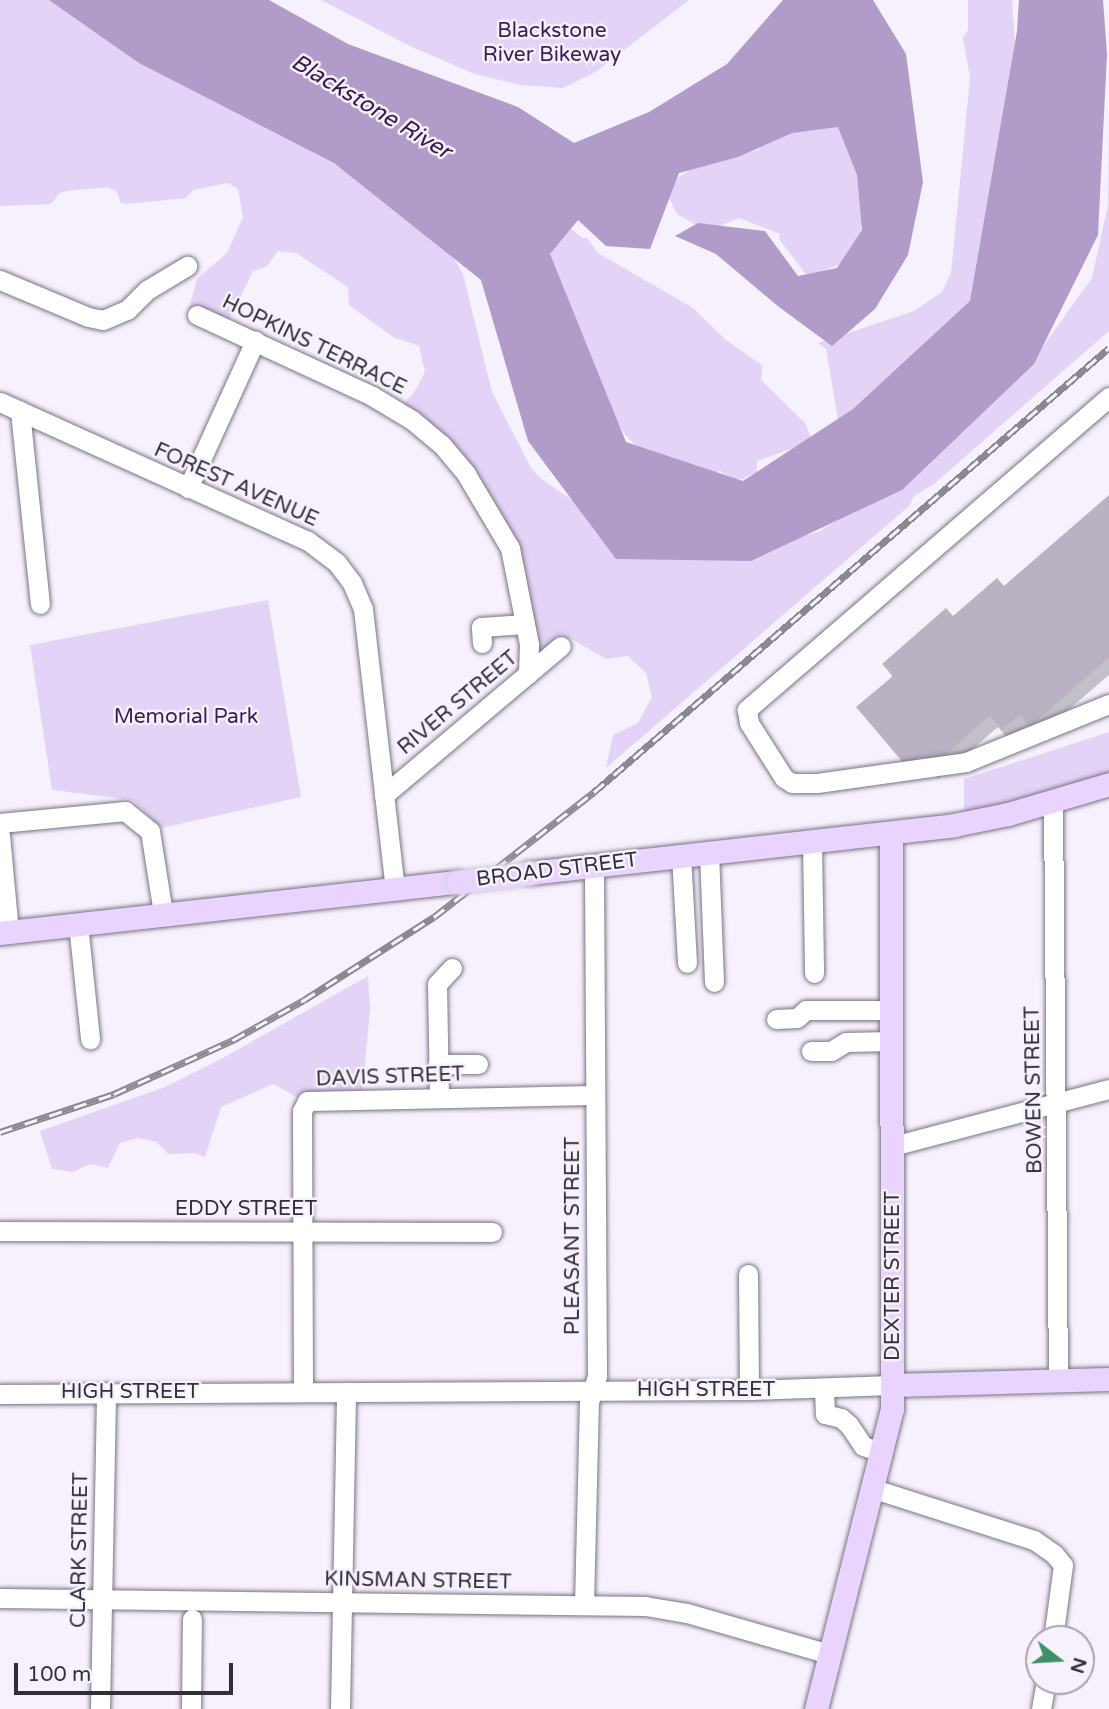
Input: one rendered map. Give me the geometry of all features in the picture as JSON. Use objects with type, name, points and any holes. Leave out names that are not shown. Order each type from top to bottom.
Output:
[{"type":"main road","name":"BROAD STREET","points":[[5,933],[163,913],[891,833],[989,818],[1109,784]]},
{"type":"main road","name":"DEXTER STREET","points":[[816,1709],[874,1489],[892,1409],[891,833]]},
{"type":"main road","name":"HIGH STREET","points":[[892,1385],[1109,1379]]},
{"type":"street","points":[[0,279],[88,317],[103,320],[127,310],[147,289],[187,266]]},
{"type":"street","name":"HOPKINS TERRACE","points":[[197,315],[398,410],[442,445],[466,474],[507,541],[516,571],[525,624],[528,674]]},
{"type":"street","points":[[188,488],[255,341]]},
{"type":"street","points":[[1109,397],[747,710],[749,723],[784,778],[792,783],[817,783],[966,762],[1109,704]]},
{"type":"street","name":"FOREST AVENUE","points":[[0,402],[308,541],[330,555],[352,583],[363,609],[395,888]]},
{"type":"street","points":[[20,411],[40,604]]},
{"type":"street","points":[[482,643],[481,627],[525,624]]},
{"type":"street","name":"RIVER STREET","points":[[384,795],[561,646]]},
{"type":"street","name":"BOWEN STREET","points":[[1053,800],[1058,1380]]},
{"type":"street","points":[[0,823],[125,811],[150,831],[163,913]]},
{"type":"street","points":[[0,835],[5,933]]},
{"type":"street","points":[[812,841],[814,973]]},
{"type":"street","points":[[709,852],[714,982]]},
{"type":"street","points":[[681,855],[687,962]]},
{"type":"street","name":"PLEASANT STREET","points":[[584,1605],[591,1390],[597,1375],[594,865]]},
{"type":"street","points":[[78,924],[90,1038]]},
{"type":"street","points":[[439,1097],[437,984],[452,968]]},
{"type":"street","points":[[776,1019],[797,1018],[806,1010],[892,1010]]},
{"type":"street","points":[[811,1051],[831,1051],[846,1042],[892,1041]]},
{"type":"street","points":[[438,1064],[478,1063]]},
{"type":"street","points":[[893,1146],[1109,1088]]},
{"type":"street","name":"DAVIS STREET","points":[[303,1391],[302,1111],[307,1101],[595,1094]]},
{"type":"street","name":"EDDY STREET","points":[[0,1231],[492,1232]]},
{"type":"street","points":[[748,1274],[749,1390]]},
{"type":"street","name":"HIGH STREET","points":[[0,1394],[749,1390],[892,1385]]},
{"type":"street","points":[[824,1388],[825,1414],[841,1418],[863,1446],[882,1452]]},
{"type":"street","name":"CLARK STREET","points":[[100,1709],[106,1392]]},
{"type":"street","points":[[340,1709],[345,1392]]},
{"type":"street","points":[[874,1489],[1034,1540],[1054,1554],[1063,1565],[1055,1625]]},
{"type":"street","name":"KINSMAN STREET","points":[[0,1598],[645,1606],[687,1613],[830,1654]]},
{"type":"street","points":[[191,1709],[192,1619]]},
{"type":"green space","points":[[0,0],[52,0],[371,161],[450,252],[463,274],[492,392],[531,468],[540,478],[636,544],[686,560],[719,560],[818,532],[868,502],[1036,356],[1092,278],[1108,205],[1109,107],[1109,331],[934,484],[914,496],[909,506],[606,768],[613,735],[638,723],[652,697],[646,673],[628,656],[606,659],[570,638],[537,664],[508,549],[460,467],[397,412],[415,391],[425,372],[419,346],[393,337],[349,305],[348,287],[296,253],[278,251],[266,267],[253,271],[227,324],[189,309],[197,279],[227,253],[243,217],[238,189],[228,183],[193,190],[186,198],[126,204],[121,203],[117,192],[108,187],[60,193],[51,204],[0,206]]},
{"type":"green space","name":"Blackstone River Bikeway","points":[[321,0],[689,0],[597,71],[563,88],[520,85],[475,74],[412,47]]},
{"type":"green space","points":[[968,0],[1012,0],[1017,76],[987,294],[840,431],[826,349],[818,343],[914,311],[942,292],[951,273],[970,78],[963,38],[968,30]]},
{"type":"green space","points":[[791,120],[840,122],[851,140],[860,195],[864,203],[859,245],[845,262],[808,277],[779,239],[780,234],[739,218],[707,231],[677,214],[667,194],[668,185],[692,168],[757,150]]},
{"type":"green space","points":[[551,212],[582,238],[587,238],[598,253],[693,308],[726,340],[763,366],[761,380],[805,423],[813,441],[757,461],[757,472],[742,479],[733,479],[720,471],[708,474],[657,466],[626,436],[584,370],[546,250]]},
{"type":"green space","name":"Memorial Park","points":[[268,600],[301,797],[161,828],[133,800],[52,790],[30,645]]},
{"type":"green space","points":[[1109,732],[1109,780],[964,815],[964,779]]},
{"type":"green space","points":[[368,976],[370,1009],[362,1095],[301,1105],[297,1097],[273,1084],[221,1107],[205,1157],[194,1153],[168,1154],[157,1142],[138,1138],[120,1143],[108,1168],[90,1164],[73,1172],[52,1169],[40,1131],[165,1087],[221,1059]]},
{"type":"water","name":"Blackstone River","points":[[49,0],[269,0],[348,44],[518,107],[574,143],[649,112],[727,64],[783,0],[873,0],[906,54],[923,182],[908,255],[875,309],[832,346],[779,307],[716,254],[675,236],[698,223],[765,231],[798,276],[837,268],[862,230],[857,175],[838,127],[792,133],[738,157],[679,173],[650,249],[606,246],[578,220],[550,254],[626,442],[743,481],[853,409],[970,301],[1017,31],[1019,0],[1103,0],[1107,54],[1098,235],[1034,364],[902,490],[751,561],[616,559],[528,441],[481,280],[334,163],[139,63]]},
{"type":"building","points":[[1109,495],[1109,658],[1029,727],[1020,715],[1002,730],[990,716],[930,768],[920,756],[907,767],[856,707],[893,676],[882,664],[946,608],[953,616],[997,578],[1004,586]]},
{"type":"railway","points":[[0,1132],[114,1094],[233,1040],[304,1000],[434,917],[594,792],[1109,348]]}]
